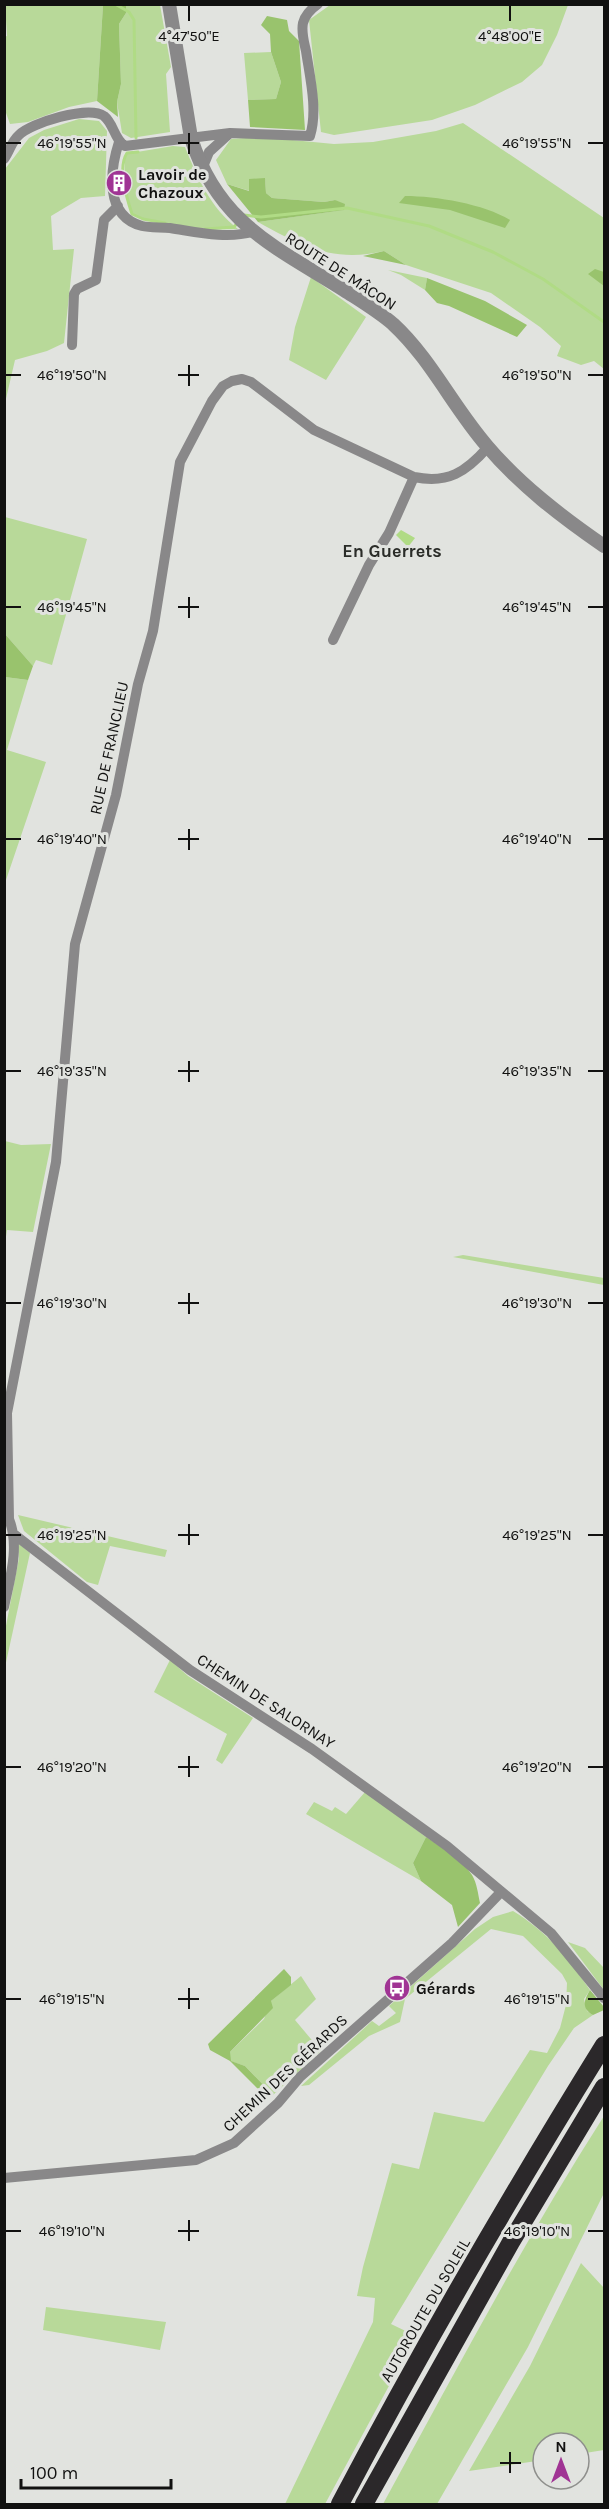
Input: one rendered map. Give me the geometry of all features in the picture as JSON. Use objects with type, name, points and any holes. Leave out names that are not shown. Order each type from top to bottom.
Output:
[{"type":"highway","name":"AUTOROUTE DU SOLEIL","points":[[340,2505],[404,2386],[495,2226],[604,2045]]},
{"type":"highway","points":[[364,2505],[511,2242],[604,2087]]},
{"type":"street","name":"ROUTE DE MÂCON","points":[[169,4],[191,138],[202,169],[216,192],[243,224],[372,308],[392,324],[416,348],[488,447],[533,493],[604,546]]},
{"type":"street","points":[[4,159],[12,142],[21,133],[73,114],[89,112],[103,115],[113,128],[119,142],[125,146],[230,133],[310,136],[313,126],[311,86],[303,22],[309,11],[318,4]]},
{"type":"street","points":[[202,169],[209,152],[230,133]]},
{"type":"street","points":[[119,142],[113,160],[110,182],[118,206],[125,217],[141,226],[237,236],[243,224]]},
{"type":"street","points":[[72,345],[74,294],[96,280],[104,220],[118,206]]},
{"type":"street","name":"RUE DE FRANCLIEU","points":[[15,1535],[9,1519],[7,1413],[56,1162],[75,944],[116,795],[138,684],[153,631],[180,462],[212,401],[223,386],[242,379],[251,382],[314,430],[414,477],[432,481],[450,478],[465,470],[488,447]]},
{"type":"street","points":[[333,640],[369,564],[389,533],[414,477]]},
{"type":"street","points":[[4,1607],[15,1535]]},
{"type":"street","name":"CHEMIN DE SALORNAY","points":[[15,1535],[190,1670],[321,1756],[447,1846],[551,1933],[604,1998]]},
{"type":"street","name":"CHEMIN DES GÉRARDS","points":[[4,2178],[196,2160],[234,2143],[278,2103],[300,2077],[452,1943],[501,1892]]},
{"type":"shaded area","points":[[5,4],[103,5],[97,101],[69,107],[28,122],[10,124],[5,110],[4,37],[7,36]]},
{"type":"shaded area","points":[[103,5],[126,5],[126,13],[119,24],[121,84],[117,102],[118,117],[97,101]]},
{"type":"shaded area","points":[[126,5],[160,5],[171,67],[166,74],[170,132],[131,138],[122,133],[117,102],[121,84],[119,24],[126,13]]},
{"type":"shaded area","points":[[330,5],[568,5],[557,35],[542,65],[522,82],[475,105],[432,120],[334,135],[321,132],[309,20]]},
{"type":"shaded area","points":[[267,16],[287,20],[289,31],[299,41],[305,130],[250,127],[248,100],[276,99],[281,82],[271,52],[270,34],[261,25]]},
{"type":"shaded area","points":[[271,52],[281,82],[276,99],[248,100],[244,53]]},
{"type":"shaded area","points":[[79,119],[99,121],[107,131],[105,196],[81,198],[51,216],[53,250],[74,249],[64,343],[47,351],[15,360],[5,403],[5,169],[29,138],[44,130]]},
{"type":"shaded area","points":[[463,123],[604,218],[604,369],[594,361],[581,365],[557,356],[561,346],[540,327],[491,293],[406,265],[384,251],[349,255],[333,253],[304,245],[274,231],[258,222],[343,210],[335,200],[324,202],[272,198],[266,193],[265,179],[250,191],[227,184],[216,160],[231,139],[261,137],[334,144],[373,142],[436,131]]},
{"type":"shaded area","points":[[173,146],[185,147],[212,202],[238,229],[184,227],[156,222],[132,214],[125,192],[125,154]]},
{"type":"shaded area","points":[[265,178],[266,193],[272,198],[324,202],[335,200],[345,204],[344,210],[258,222],[227,184],[249,191],[249,179]]},
{"type":"shaded area","points":[[405,196],[474,205],[510,220],[505,228],[450,210],[399,203]]},
{"type":"shaded area","points":[[384,251],[406,265],[363,256]]},
{"type":"shaded area","points":[[595,269],[604,272],[604,286],[588,274]]},
{"type":"shaded area","points":[[388,270],[427,278],[425,290],[401,275]]},
{"type":"shaded area","points":[[311,277],[366,317],[326,380],[289,360],[295,327]]},
{"type":"shaded area","points":[[427,278],[485,301],[527,325],[517,337],[449,306],[437,303],[425,290]]},
{"type":"shaded area","points":[[5,517],[87,539],[52,665],[36,660],[33,666],[5,634]]},
{"type":"shaded area","points":[[401,530],[415,538],[408,547],[396,535]]},
{"type":"shaded area","points":[[5,634],[33,666],[28,680],[5,677]]},
{"type":"shaded area","points":[[5,677],[28,680],[7,750],[46,762],[5,883]]},
{"type":"shaded area","points":[[5,1141],[21,1145],[51,1144],[33,1232],[7,1230],[5,1243]]},
{"type":"shaded area","points":[[463,1255],[604,1278],[604,1285],[453,1257]]},
{"type":"shaded area","points":[[18,1515],[167,1550],[165,1557],[110,1546],[98,1585],[87,1582],[24,1531]]},
{"type":"shaded area","points":[[18,1543],[30,1553],[5,1667],[5,1631],[19,1558]]},
{"type":"shaded area","points":[[170,1660],[188,1676],[253,1718],[222,1764],[216,1760],[227,1734],[154,1692]]},
{"type":"shaded area","points":[[365,1792],[426,1837],[413,1863],[421,1881],[306,1814],[314,1802],[332,1811],[335,1807],[346,1814]]},
{"type":"shaded area","points":[[426,1837],[463,1864],[475,1881],[480,1903],[458,1927],[452,1905],[421,1881],[413,1863]]},
{"type":"shaded area","points":[[513,1911],[546,1936],[573,1967],[590,1990],[584,1999],[587,2011],[593,2015],[574,2028],[548,2066],[391,2324],[416,2336],[325,2504],[285,2504],[373,2322],[375,2298],[357,2296],[392,2163],[419,2169],[434,2112],[484,2122],[530,2050],[547,2053],[560,2028],[566,2005],[567,1983],[562,1974],[523,1936],[491,1929],[405,1999],[400,2022],[369,2036],[309,2085],[301,2086],[372,2021],[379,2026],[396,2013],[389,2006],[475,1929],[493,1917]]},
{"type":"shaded area","points":[[568,1942],[585,1948],[604,1968],[604,1990]]},
{"type":"shaded area","points":[[284,1969],[291,1977],[291,1985],[271,2001],[273,2008],[230,2052],[231,2061],[245,2066],[273,2095],[264,2095],[230,2061],[210,2050],[208,2044]]},
{"type":"shaded area","points":[[301,1976],[316,1999],[295,2020],[321,2051],[273,2095],[245,2066],[230,2061],[230,2052],[264,2019],[271,2001]]},
{"type":"shaded area","points":[[590,1990],[604,2007],[604,2010],[593,2015],[585,2007],[586,1997]]},
{"type":"shaded area","points":[[604,2116],[604,2193],[528,2347],[437,2504],[383,2504],[518,2259]]},
{"type":"shaded area","points":[[581,2263],[604,2288],[604,2450],[591,2452],[591,2431],[531,2431],[531,2462],[469,2471],[530,2366]]},
{"type":"shaded area","points":[[46,2307],[166,2322],[160,2350],[43,2330]]},
{"type":"waterway","points":[[115,4],[129,12],[134,20],[136,138]]},
{"type":"waterway","points":[[138,152],[127,153],[123,167],[124,184],[132,214],[143,219],[165,223]]},
{"type":"waterway","points":[[244,215],[261,217],[347,208],[429,226],[493,252],[543,279],[604,322]]},
{"type":"waterway","points":[[205,229],[234,227],[238,222]]},
{"type":"place","name":"Lavoir de Chazoux","points":[[119,183]]},
{"type":"place","name":"Gérards","points":[[397,1988]]},
{"type":"district","name":"En Guerrets","points":[[392,551]]}]
